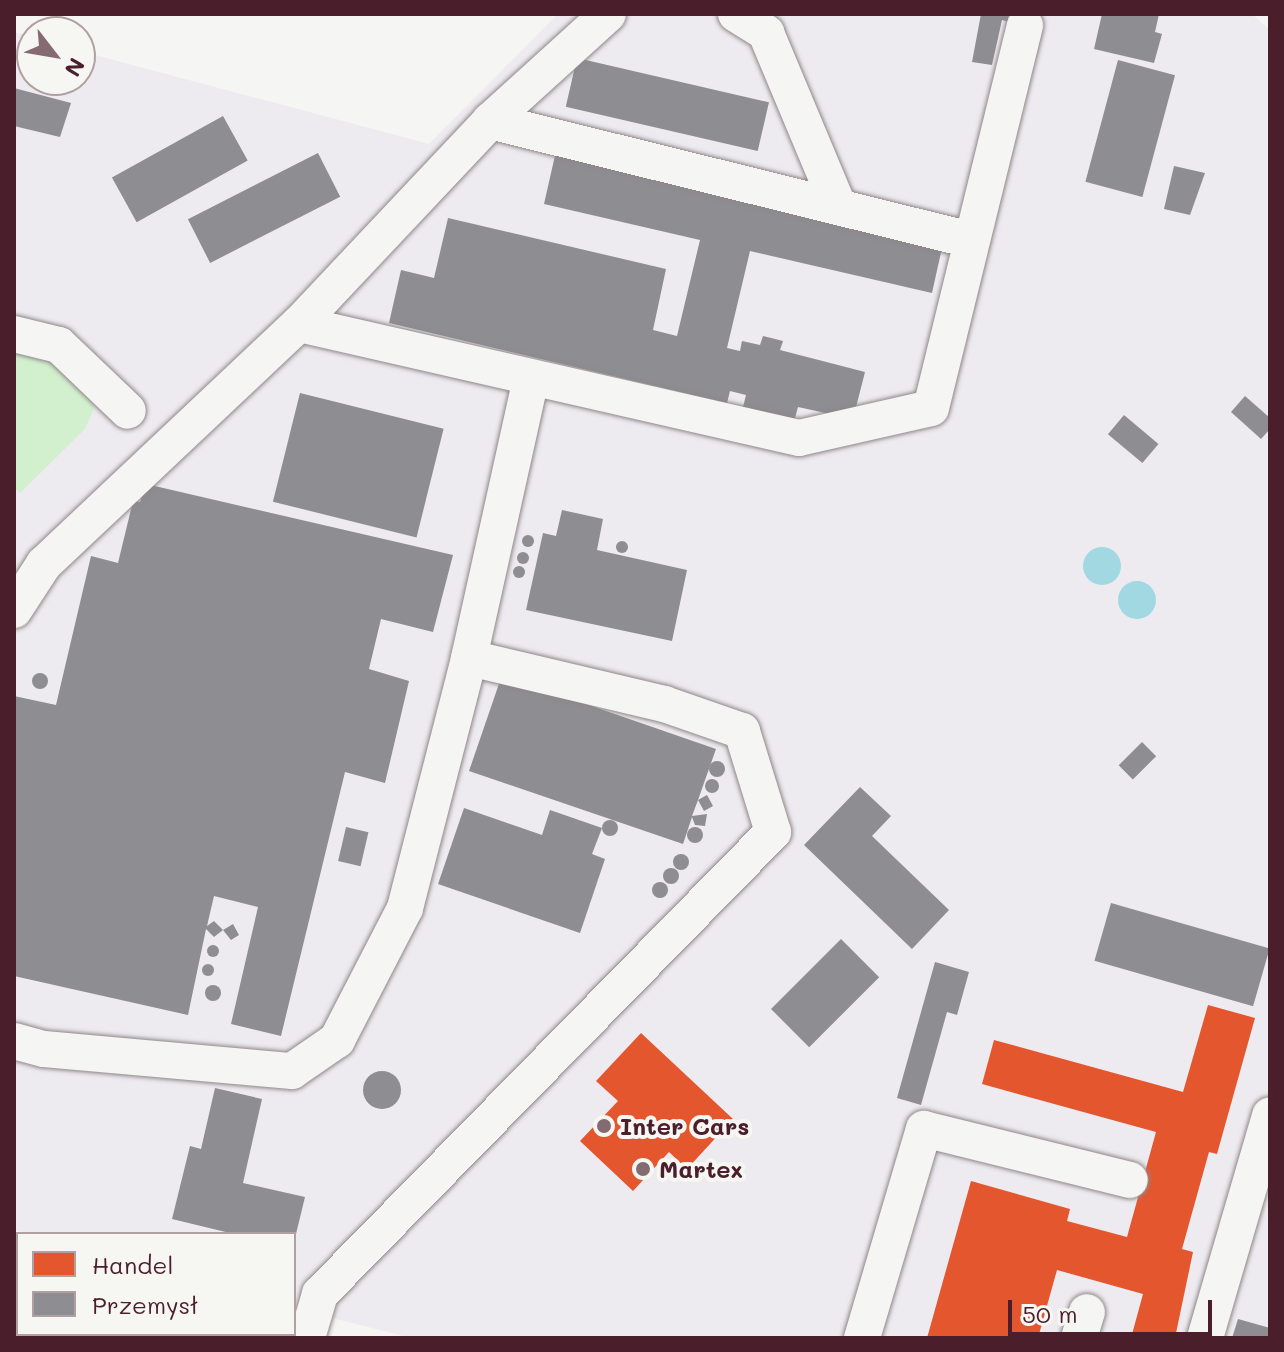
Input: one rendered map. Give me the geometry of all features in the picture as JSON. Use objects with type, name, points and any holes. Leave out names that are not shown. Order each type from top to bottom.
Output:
[{"type":"lane","points":[[14,610],[44,564],[299,324],[490,121],[608,14]]},
{"type":"lane","points":[[736,14],[766,33],[837,203]]},
{"type":"lane","points":[[299,324],[799,438],[931,408],[1025,25]]},
{"type":"lane","points":[[490,121],[837,203],[971,240]]},
{"type":"lane","points":[[14,334],[59,345],[128,411]]},
{"type":"lane","points":[[14,1041],[44,1049],[292,1071],[337,1040],[405,908],[469,658],[531,378]]},
{"type":"lane","points":[[307,1338],[320,1294],[773,832],[742,731],[664,704],[469,658]]},
{"type":"lane","points":[[1205,1338],[1270,1115]]},
{"type":"lane","points":[[862,1338],[924,1129],[1130,1180]]},
{"type":"shaded area","points":[[558,14],[1252,14],[1270,30],[1270,1338],[411,1338],[296,1309],[296,1232],[14,1230],[14,32],[16,96],[96,96],[96,55],[429,144]]},
{"type":"green space","points":[[14,346],[42,352],[85,395],[89,391],[94,408],[85,429],[20,493],[14,487]]},
{"type":"water","points":[[1102,547],[1116,552],[1121,566],[1116,580],[1102,585],[1088,580],[1083,566],[1088,552]]},
{"type":"water","points":[[1137,581],[1151,586],[1156,600],[1151,614],[1137,619],[1123,614],[1118,600],[1123,586]]},
{"type":"building: Handel","points":[[1208,1005],[1255,1018],[1217,1154],[1209,1152],[1182,1249],[1193,1252],[1175,1338],[1131,1338],[1143,1294],[1057,1270],[1038,1338],[927,1338],[971,1181],[1070,1209],[1067,1221],[1127,1237],[1156,1132],[982,1084],[994,1040],[1183,1092]]},
{"type":"building: Handel","points":[[641,1033],[733,1119],[687,1169],[669,1152],[633,1191],[580,1141],[618,1101],[596,1081]]},
{"type":"building: Przemysł","points":[[981,14],[1032,14],[1029,27],[1002,20],[992,65],[972,62]]},
{"type":"building: Przemysł","points":[[1102,14],[1159,14],[1155,32],[1162,34],[1154,63],[1094,49]]},
{"type":"building: Przemysł","points":[[577,58],[769,102],[758,151],[566,107]]},
{"type":"building: Przemysł","points":[[1118,60],[1175,75],[1142,197],[1085,182]]},
{"type":"building: Przemysł","points":[[14,88],[16,96],[44,96],[71,103],[60,137],[14,126]]},
{"type":"building: Przemysł","points":[[223,116],[248,161],[137,222],[112,178]]},
{"type":"building: Przemysł","points":[[556,151],[944,239],[932,293],[750,251],[727,348],[740,351],[742,341],[760,345],[763,336],[783,341],[780,350],[865,372],[853,419],[798,407],[795,418],[741,415],[746,395],[730,391],[727,403],[389,323],[401,270],[434,278],[448,218],[666,269],[653,330],[677,336],[700,240],[544,204]]},
{"type":"building: Przemysł","points":[[318,153],[340,197],[210,263],[188,219]]},
{"type":"building: Przemysł","points":[[1174,166],[1205,173],[1190,215],[1164,209]]},
{"type":"building: Przemysł","points":[[300,393],[444,429],[417,537],[273,502]]},
{"type":"building: Przemysł","points":[[1245,396],[1270,418],[1270,429],[1261,439],[1231,412]]},
{"type":"building: Przemysł","points":[[1124,415],[1158,444],[1142,463],[1108,434]]},
{"type":"building: Przemysł","points":[[146,484],[453,555],[433,632],[381,619],[369,669],[409,681],[385,783],[345,772],[281,1036],[231,1024],[258,907],[214,896],[207,926],[214,921],[223,930],[214,937],[206,929],[188,1015],[14,976],[14,696],[56,705],[91,556],[118,563],[133,501],[140,502]]},
{"type":"building: Przemysł","points":[[562,510],[603,519],[597,550],[687,570],[672,641],[526,610],[543,533],[556,536]]},
{"type":"building: Przemysł","points":[[528,535],[534,541],[528,547],[522,541]]},
{"type":"building: Przemysł","points":[[622,541],[628,547],[622,553],[616,547]]},
{"type":"building: Przemysł","points":[[523,552],[529,558],[523,564],[517,558]]},
{"type":"building: Przemysł","points":[[519,566],[525,572],[519,578],[513,572]]},
{"type":"building: Przemysł","points":[[40,673],[46,675],[46,687],[40,689],[34,687],[32,681],[34,675]]},
{"type":"building: Przemysł","points":[[502,675],[716,749],[692,816],[707,814],[705,826],[695,825],[692,817],[683,844],[469,771]]},
{"type":"building: Przemysł","points":[[1142,742],[1156,756],[1133,779],[1119,765]]},
{"type":"building: Przemysł","points":[[717,761],[725,769],[717,777],[709,769]]},
{"type":"building: Przemysł","points":[[712,779],[719,786],[712,793],[705,786]]},
{"type":"building: Przemysł","points":[[860,787],[891,816],[872,836],[949,910],[912,949],[804,845]]},
{"type":"building: Przemysł","points":[[707,795],[713,806],[704,811],[698,800]]},
{"type":"building: Przemysł","points":[[464,808],[542,835],[550,810],[602,828],[592,854],[605,859],[580,933],[438,884]]},
{"type":"building: Przemysł","points":[[610,820],[616,822],[616,834],[610,836],[604,834],[602,828],[604,822]]},
{"type":"building: Przemysł","points":[[346,827],[368,832],[361,866],[338,861]]},
{"type":"building: Przemysł","points":[[695,827],[701,829],[701,841],[695,843],[689,841],[687,835],[689,829]]},
{"type":"building: Przemysł","points":[[681,854],[687,856],[687,868],[681,870],[675,868],[673,862],[675,856]]},
{"type":"building: Przemysł","points":[[671,868],[677,870],[677,882],[671,884],[665,882],[663,876],[665,870]]},
{"type":"building: Przemysł","points":[[660,882],[666,884],[666,896],[660,898],[654,896],[652,890],[654,884]]},
{"type":"building: Przemysł","points":[[1111,903],[1270,948],[1253,1006],[1094,961]]},
{"type":"building: Przemysł","points":[[233,924],[239,935],[231,940],[223,930]]},
{"type":"building: Przemysł","points":[[841,939],[879,977],[809,1047],[771,1009]]},
{"type":"building: Przemysł","points":[[213,945],[219,951],[213,957],[207,951]]},
{"type":"building: Przemysł","points":[[935,962],[969,972],[957,1015],[947,1012],[921,1105],[897,1098]]},
{"type":"building: Przemysł","points":[[208,964],[214,970],[208,976],[202,970]]},
{"type":"building: Przemysł","points":[[213,985],[219,987],[219,999],[213,1001],[207,999],[205,993],[207,987]]},
{"type":"building: Przemysł","points":[[382,1071],[395,1077],[401,1090],[395,1103],[382,1109],[369,1103],[363,1090],[369,1077]]},
{"type":"building: Przemysł","points":[[215,1088],[262,1099],[243,1183],[305,1197],[296,1234],[226,1232],[172,1219],[190,1146],[201,1149]]},
{"type":"building: Przemysł","points":[[1238,1319],[1270,1328],[1270,1338],[1232,1338]]},
{"type":"place","name":"Inter Cars","points":[[604,1126]]},
{"type":"place","name":"Martex","points":[[643,1169]]}]
